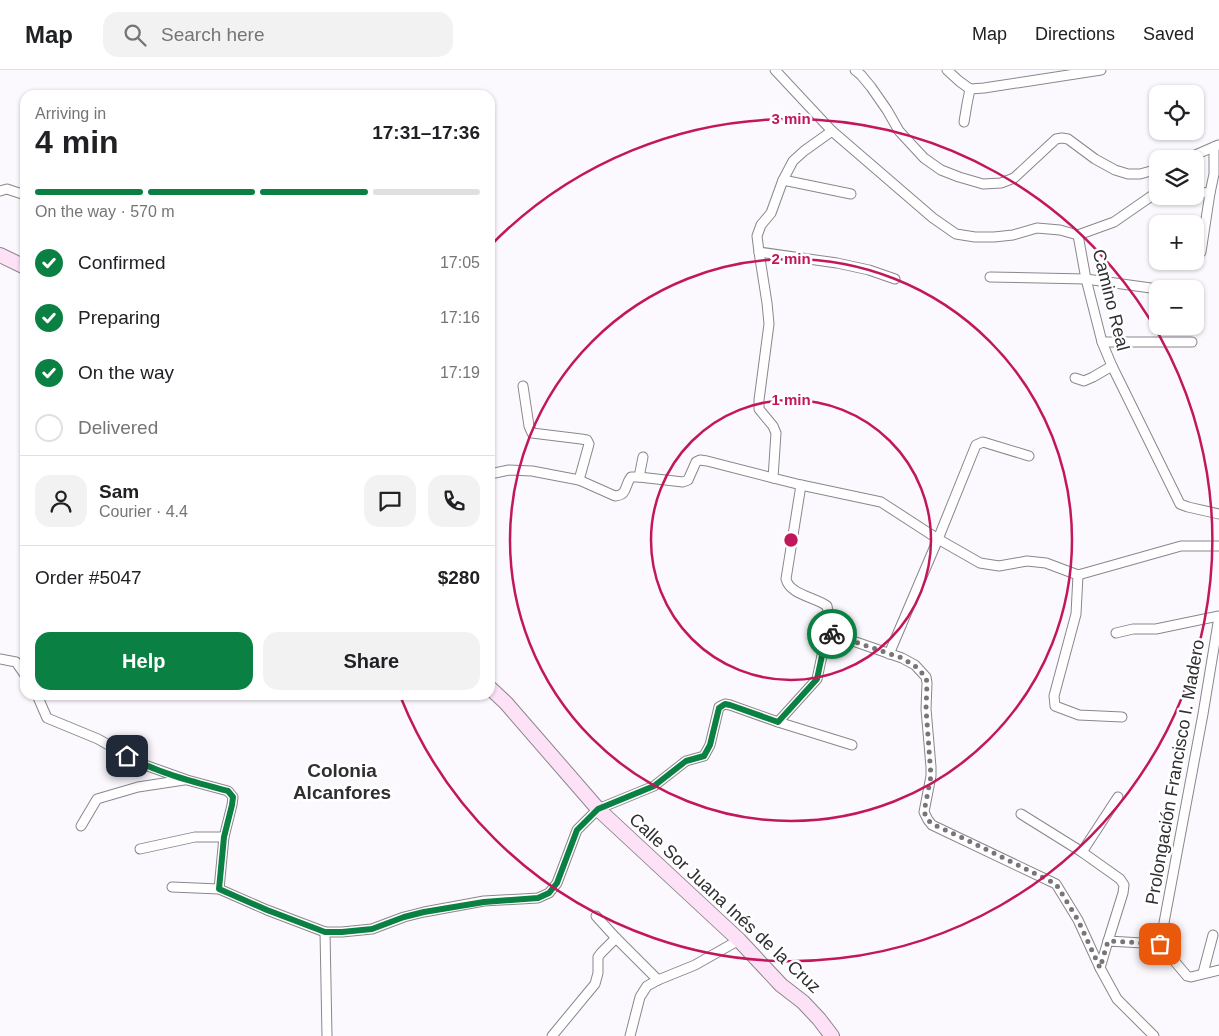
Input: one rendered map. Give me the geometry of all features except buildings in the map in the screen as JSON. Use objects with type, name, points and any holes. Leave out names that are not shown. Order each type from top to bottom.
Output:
[{"type":"street","name":"Camino Real","points":[[775,70],[832,131],[933,218],[956,234],[994,237],[1013,235],[1037,228],[1060,230],[1078,235],[1086,279],[1102,342],[1180,504],[1219,514]]},
{"type":"street","points":[[855,70],[871,87],[899,131],[924,158],[941,170],[959,177],[983,184],[1001,183],[1014,178],[1056,140],[1062,138],[1068,139],[1095,159],[1115,170],[1128,174],[1140,174],[1149,171]]},
{"type":"street","points":[[947,70],[970,89],[1030,82],[1101,70]]},
{"type":"street","points":[[964,122],[970,89]]},
{"type":"street","points":[[773,478],[776,433],[773,426],[759,409],[769,324],[757,236],[761,225],[771,213],[783,180],[793,161],[832,131]]},
{"type":"street","points":[[1204,151],[1216,146],[1214,174],[1204,237]]},
{"type":"street","points":[[783,180],[851,194]]},
{"type":"street","points":[[0,191],[7,190],[20,194]]},
{"type":"street","points":[[1204,193],[1210,193]]},
{"type":"street","points":[[1078,235],[1114,222],[1149,198]]},
{"type":"street","points":[[759,252],[837,263],[869,270],[895,279]]},
{"type":"street","points":[[0,255],[20,265]]},
{"type":"street","points":[[990,277],[1086,279],[1149,288]]},
{"type":"street","points":[[1102,342],[1192,342]]},
{"type":"street","points":[[1074,378],[1084,381],[1093,378],[1112,366]]},
{"type":"street","points":[[523,386],[529,426],[532,433],[587,440],[589,444],[579,480]]},
{"type":"street","points":[[889,654],[976,445],[983,442],[1029,456]]},
{"type":"street","points":[[639,477],[644,457]]},
{"type":"street","points":[[495,473],[510,470],[532,470],[579,480],[615,496],[621,496],[624,493],[626,482],[631,477],[683,482],[688,480],[696,462],[700,460],[707,461],[801,485],[881,502],[938,539],[980,563],[998,566],[1027,561],[1046,564],[1078,575],[1180,546],[1219,546]]},
{"type":"street","points":[[778,722],[817,679],[829,617],[827,606],[792,590],[786,580],[801,485]]},
{"type":"street","points":[[1078,575],[1076,614],[1054,696],[1055,706],[1079,716],[1122,717]]},
{"type":"street","points":[[1116,633],[1133,629],[1156,629],[1219,616]]},
{"type":"street","name":"Prolongación Francisco I. Madero","points":[[1160,944],[1204,714],[1219,616]]},
{"type":"street","points":[[827,632],[902,658],[915,666],[926,677],[926,709],[932,767],[924,812],[928,820],[932,824],[1056,884],[1078,920],[1100,968],[1117,999],[1154,1036]]},
{"type":"street","points":[[0,659],[16,662],[20,668]]},
{"type":"street","name":"Calle Sor Juana Inés de la Cruz","points":[[495,693],[598,809],[739,940],[781,986],[803,1002],[832,1036]]},
{"type":"street","points":[[39,700],[47,718],[98,739],[142,764],[187,780],[228,791],[233,797],[224,837],[219,889]]},
{"type":"street","points":[[172,887],[219,889],[325,932],[372,929],[424,912],[484,902],[538,898],[549,893],[557,883],[577,830],[598,809],[654,786],[686,761],[704,756],[710,745],[719,708],[725,704],[852,745]]},
{"type":"street","points":[[81,826],[96,799],[138,787],[187,780]]},
{"type":"street","points":[[1082,852],[1118,797]]},
{"type":"street","points":[[1021,814],[1082,852],[1120,879],[1124,885],[1100,968]]},
{"type":"street","points":[[140,849],[195,837],[224,837]]},
{"type":"street","points":[[596,916],[658,980]]},
{"type":"street","points":[[325,932],[327,1036]]},
{"type":"street","points":[[1203,973],[1213,935]]},
{"type":"street","points":[[552,1036],[595,984],[598,973],[598,957],[616,938]]},
{"type":"street","points":[[630,1036],[640,997],[647,986],[696,965],[739,940]]},
{"type":"street","points":[[1108,941],[1160,944],[1186,976],[1191,977],[1219,970]]},
{"type":"way so far","points":[[832,634],[902,658],[915,666],[926,677],[926,709],[932,767],[924,812],[932,824],[1056,884],[1078,920],[1100,968],[1108,941],[1160,944]]},
{"type":"district","name":"Colonia Alcanfores","points":[[342,781]]},
{"type":"route","points":[[127,756],[142,764],[187,780],[228,791],[233,797],[224,837],[219,889],[325,932],[372,929],[424,912],[484,902],[538,898],[549,893],[557,883],[577,830],[598,809],[654,786],[686,761],[704,756],[710,745],[719,708],[725,704],[778,722],[817,679],[827,632],[832,634]]}]
